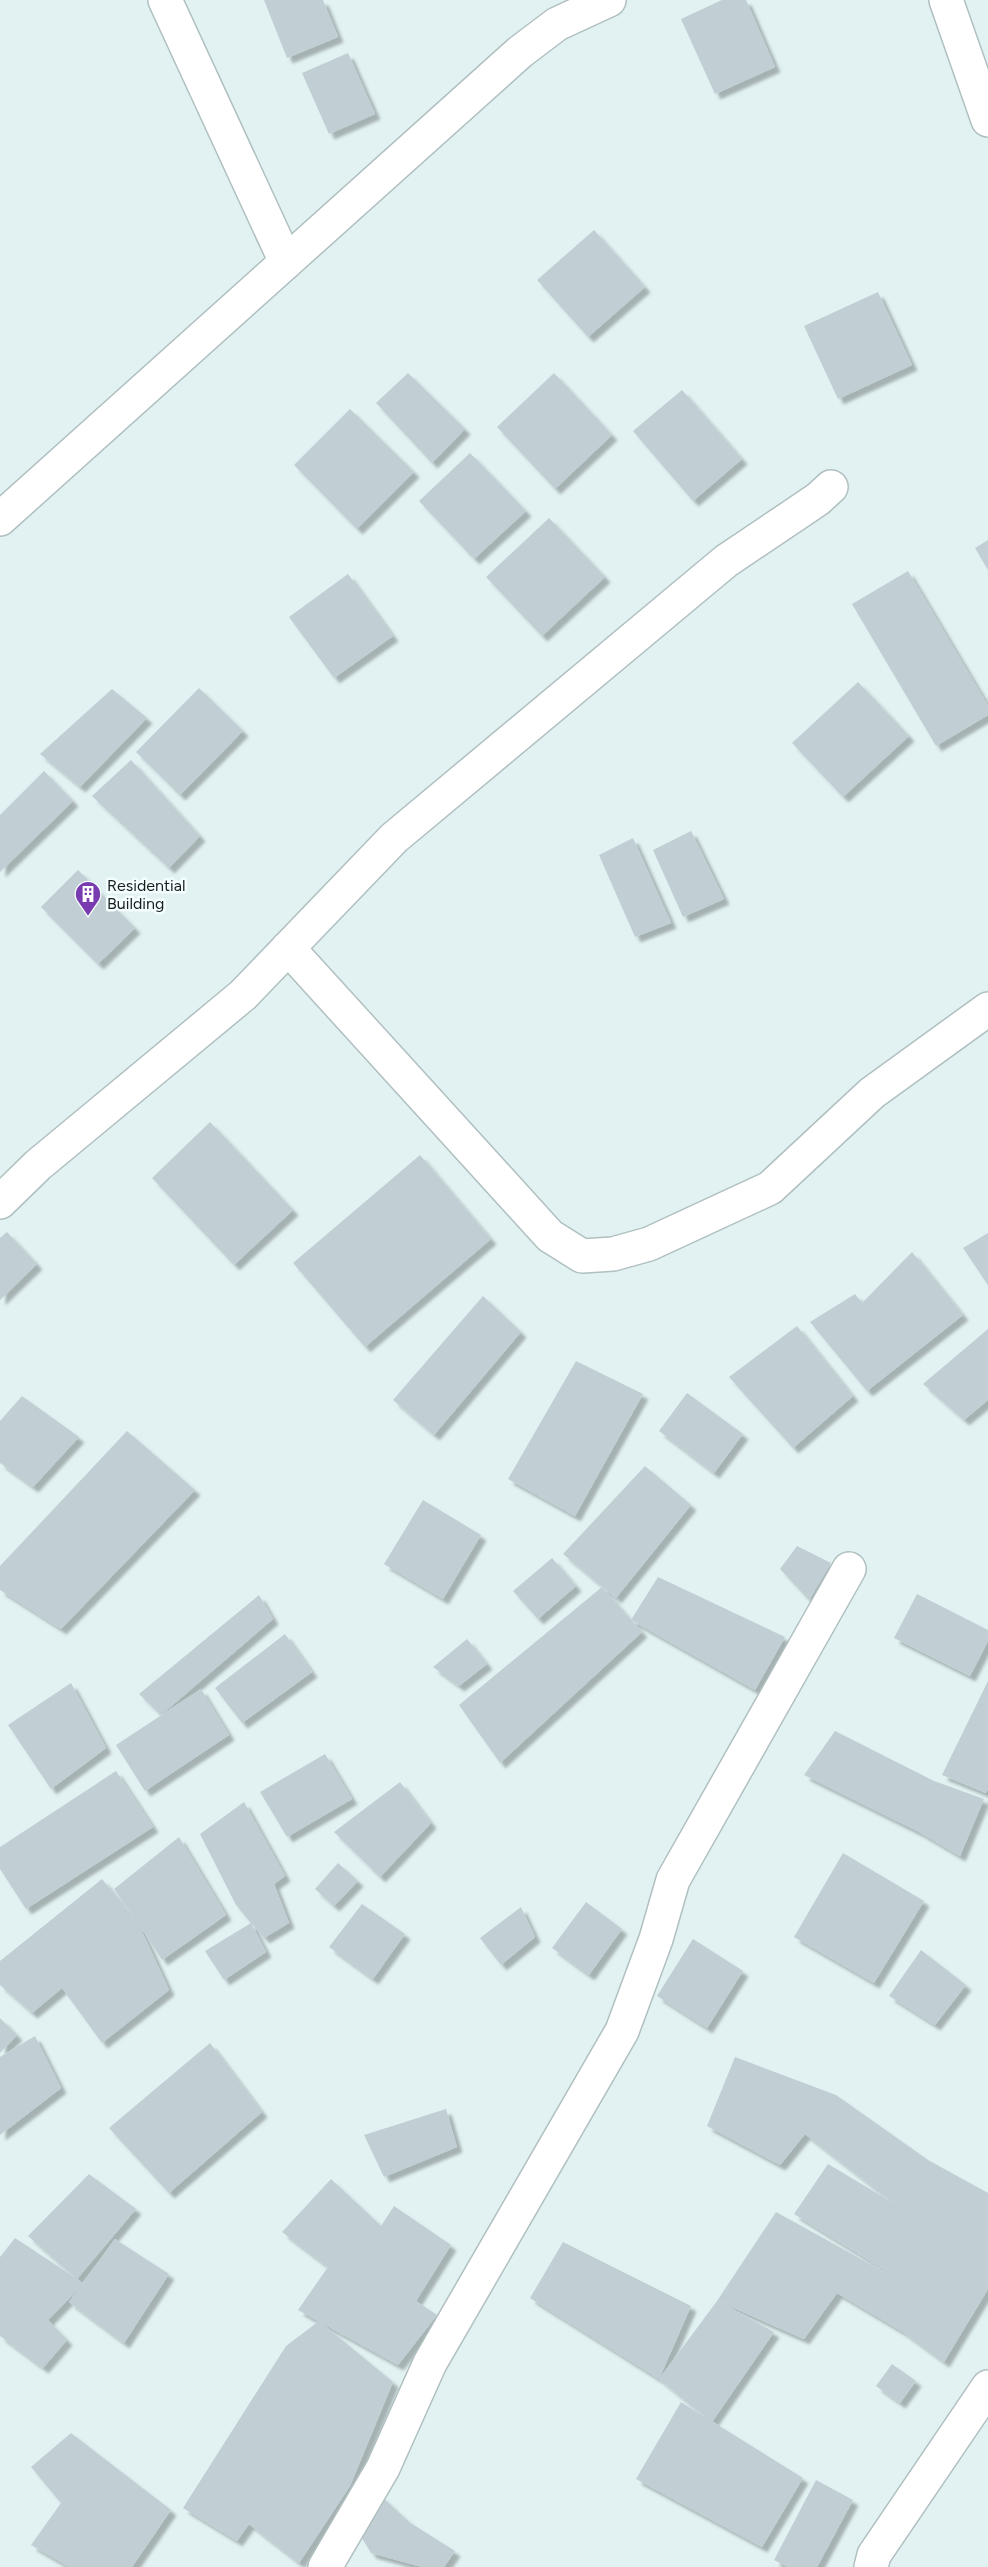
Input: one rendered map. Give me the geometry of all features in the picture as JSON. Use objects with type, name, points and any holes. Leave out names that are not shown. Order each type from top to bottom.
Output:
[{"type":"street","points":[[165,0],[286,262]]},
{"type":"street","points":[[0,519],[520,52],[557,24],[609,0]]},
{"type":"street","points":[[946,0],[988,120]]},
{"type":"street","points":[[0,1202],[38,1165],[243,995],[394,838],[726,561],[818,499],[831,487]]},
{"type":"street","points":[[288,948],[550,1236],[582,1256],[613,1254],[649,1244],[770,1188],[872,1093],[988,1009]]},
{"type":"street","points":[[326,2567],[383,2468],[430,2363],[530,2194],[622,2031],[656,1939],[673,1880],[849,1569]]},
{"type":"street","points":[[871,2567],[873,2555],[988,2387]]},
{"type":"building","points":[[264,0],[323,0],[338,37],[287,58]]},
{"type":"building","points":[[722,0],[746,0],[775,67],[715,94],[681,19]]},
{"type":"building","points":[[348,53],[375,114],[329,134],[302,73]]},
{"type":"building","points":[[594,230],[645,287],[588,337],[537,280]]},
{"type":"building","points":[[878,292],[912,365],[838,399],[804,326]]},
{"type":"building","points":[[408,373],[465,429],[432,463],[376,403]]},
{"type":"building","points":[[554,373],[612,435],[555,489],[497,427]]},
{"type":"building","points":[[682,390],[742,459],[693,501],[633,431]]},
{"type":"building","points":[[350,409],[414,472],[357,529],[294,465]]},
{"type":"building","points":[[470,453],[526,511],[474,559],[419,501]]},
{"type":"building","points":[[549,518],[605,577],[542,636],[486,577]]},
{"type":"building","points":[[988,540],[988,570],[975,548]]},
{"type":"building","points":[[908,571],[988,706],[988,715],[936,746],[852,604]]},
{"type":"building","points":[[348,574],[393,636],[334,678],[289,617]]},
{"type":"building","points":[[858,682],[909,736],[843,797],[792,743]]},
{"type":"building","points":[[199,688],[243,731],[180,795],[136,752]]},
{"type":"building","points":[[112,689],[147,718],[80,787],[40,754]]},
{"type":"building","points":[[131,760],[200,836],[169,868],[92,796]]},
{"type":"building","points":[[44,771],[73,801],[0,872],[0,815]]},
{"type":"building","points":[[691,831],[724,899],[683,917],[653,850]]},
{"type":"building","points":[[633,838],[671,923],[635,937],[599,855]]},
{"type":"building","name":"Residential Building","points":[[78,870],[135,928],[98,964],[41,907]]},
{"type":"building","points":[[210,1122],[293,1210],[234,1265],[152,1178]]},
{"type":"building","points":[[420,1155],[491,1239],[365,1347],[293,1263]]},
{"type":"building","points":[[7,1232],[37,1264],[0,1300],[0,1238]]},
{"type":"building","points":[[988,1233],[988,1285],[963,1248]]},
{"type":"building","points":[[912,1252],[963,1315],[867,1391],[810,1322],[855,1294],[862,1303]]},
{"type":"building","points":[[483,1296],[521,1332],[434,1435],[393,1400]]},
{"type":"building","points":[[797,1326],[853,1396],[793,1448],[729,1377]]},
{"type":"building","points":[[988,1329],[988,1400],[964,1420],[923,1384]]},
{"type":"building","points":[[576,1361],[643,1394],[575,1516],[508,1479]]},
{"type":"building","points":[[687,1393],[743,1434],[714,1473],[659,1431]]},
{"type":"building","points":[[22,1396],[79,1437],[33,1487],[0,1463],[0,1421]]},
{"type":"building","points":[[127,1431],[195,1490],[61,1629],[0,1590],[0,1566]]},
{"type":"building","points":[[645,1466],[691,1505],[616,1598],[563,1554]]},
{"type":"building","points":[[423,1500],[481,1535],[443,1599],[384,1564]]},
{"type":"building","points":[[797,1546],[831,1563],[809,1600],[780,1569]]},
{"type":"building","points":[[552,1558],[576,1586],[538,1619],[513,1591]]},
{"type":"building","points":[[658,1577],[785,1637],[755,1690],[631,1620]]},
{"type":"building","points":[[602,1587],[642,1632],[500,1763],[459,1705]]},
{"type":"building","points":[[917,1594],[988,1630],[988,1641],[970,1676],[894,1638]]},
{"type":"building","points":[[259,1595],[273,1619],[161,1715],[139,1694]]},
{"type":"building","points":[[285,1634],[312,1672],[242,1723],[215,1688]]},
{"type":"building","points":[[467,1639],[487,1664],[459,1686],[433,1667]]},
{"type":"building","points":[[988,1681],[988,1789],[986,1793],[942,1775]]},
{"type":"building","points":[[71,1683],[106,1748],[51,1789],[8,1725]]},
{"type":"building","points":[[201,1689],[229,1735],[145,1791],[116,1745]]},
{"type":"building","points":[[835,1731],[934,1781],[984,1799],[960,1856],[919,1832],[804,1775]]},
{"type":"building","points":[[325,1754],[352,1799],[287,1837],[260,1792]]},
{"type":"building","points":[[116,1771],[153,1827],[26,1909],[0,1869],[0,1847]]},
{"type":"building","points":[[400,1782],[431,1823],[380,1877],[334,1832]]},
{"type":"building","points":[[244,1802],[285,1876],[274,1884],[289,1923],[264,1938],[236,1905],[200,1834]]},
{"type":"building","points":[[179,1837],[226,1915],[162,1960],[139,1925],[169,1990],[102,2043],[62,1988],[32,2013],[0,1985],[0,1961],[102,1879],[136,1921],[114,1889]]},
{"type":"building","points":[[843,1853],[924,1901],[874,1983],[794,1937]]},
{"type":"building","points":[[338,1863],[358,1881],[334,1906],[315,1889]]},
{"type":"building","points":[[586,1902],[622,1929],[589,1975],[552,1948]]},
{"type":"building","points":[[362,1904],[405,1934],[373,1979],[329,1947]]},
{"type":"building","points":[[521,1907],[535,1937],[501,1965],[480,1938]]},
{"type":"building","points":[[251,1923],[266,1952],[224,1980],[205,1951]]},
{"type":"building","points":[[693,1939],[743,1971],[707,2028],[657,1996]]},
{"type":"building","points":[[921,1950],[966,1985],[935,2025],[889,1996]]},
{"type":"building","points":[[0,2018],[17,2035],[0,2053]]},
{"type":"building","points":[[35,2036],[61,2088],[0,2135],[0,2057]]},
{"type":"building","points":[[210,2043],[262,2112],[169,2193],[109,2128]]},
{"type":"building","points":[[735,2057],[836,2095],[928,2160],[988,2193],[988,2289],[944,2362],[903,2332],[837,2293],[804,2339],[720,2302],[774,2332],[712,2422],[659,2379],[717,2301],[776,2212],[912,2287],[794,2214],[828,2164],[895,2204],[805,2134],[780,2165],[707,2126]]},
{"type":"building","points":[[446,2109],[457,2147],[384,2177],[364,2135]]},
{"type":"building","points":[[89,2174],[136,2209],[77,2279],[28,2236]]},
{"type":"building","points":[[331,2179],[381,2226],[394,2206],[451,2245],[416,2301],[437,2315],[398,2365],[298,2310],[328,2267],[282,2232]]},
{"type":"building","points":[[15,2238],[83,2284],[48,2320],[67,2340],[43,2368],[0,2336],[0,2257]]},
{"type":"building","points":[[115,2239],[169,2274],[124,2343],[69,2302]]},
{"type":"building","points":[[563,2242],[691,2306],[659,2379],[530,2298]]},
{"type":"building","points":[[319,2321],[393,2382],[350,2486],[299,2563],[249,2524],[237,2541],[183,2508],[286,2346]]},
{"type":"building","points":[[892,2364],[916,2381],[900,2403],[876,2386]]},
{"type":"building","points":[[681,2402],[803,2478],[762,2547],[636,2479]]},
{"type":"building","points":[[71,2433],[171,2510],[132,2567],[69,2567],[31,2545],[61,2503],[31,2467]]},
{"type":"building","points":[[816,2480],[853,2500],[817,2567],[788,2567],[774,2560]]},
{"type":"building","points":[[380,2495],[409,2522],[455,2551],[444,2567],[422,2567],[371,2553],[357,2530]]},
{"type":"place","name":"Residential Building","points":[[88,917]]}]
